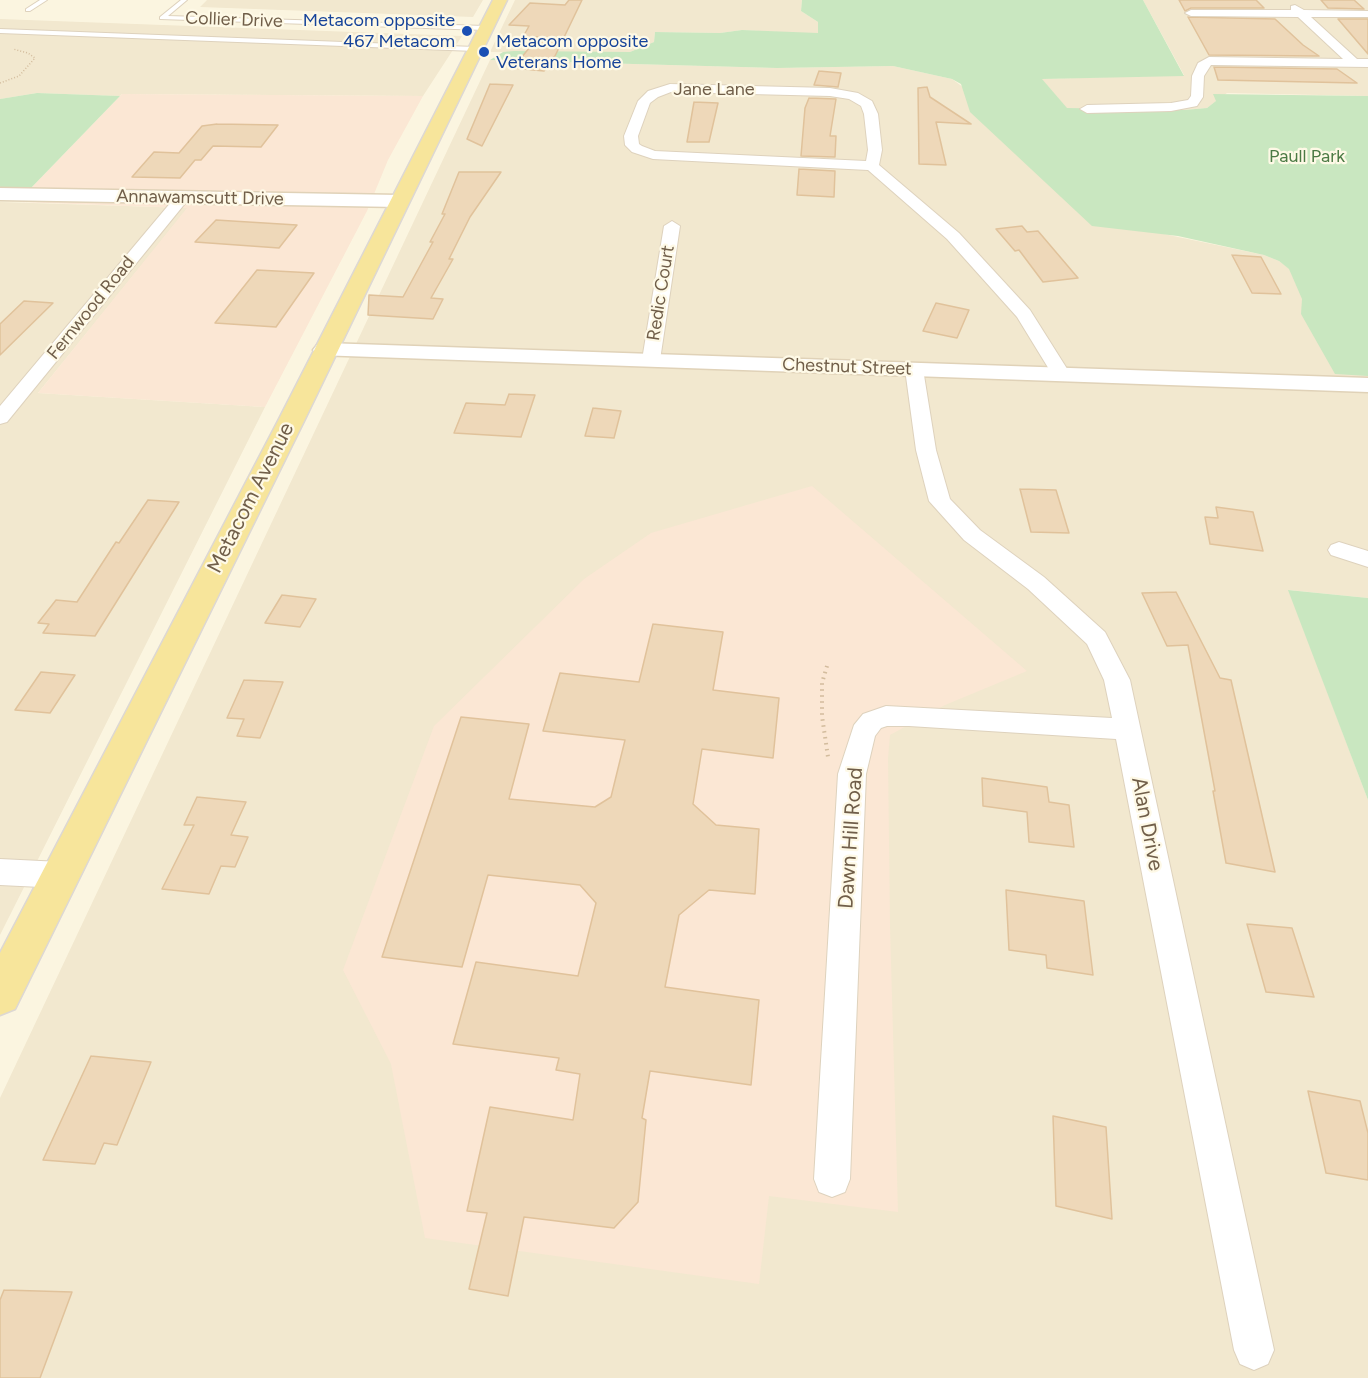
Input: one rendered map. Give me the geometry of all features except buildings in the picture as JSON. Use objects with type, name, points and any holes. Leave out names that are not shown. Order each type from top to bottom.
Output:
[{"type":"main road","name":"Metacom Avenue","points":[[0,995],[500,0]]},
{"type":"street","points":[[1286,0],[1354,63]]},
{"type":"street","points":[[1191,13],[1368,14]]},
{"type":"street","points":[[1087,109],[1184,106],[1195,101],[1198,76],[1204,63],[1368,63]]},
{"type":"street","name":"Jane Lane","points":[[670,88],[830,92],[853,96],[867,104],[871,114],[875,150],[872,166],[653,155],[632,145],[631,136],[644,101],[652,94],[670,88]]},
{"type":"street","points":[[872,166],[953,236],[1024,314],[1062,375]]},
{"type":"street","name":"Annawamscutt Drive","points":[[0,194],[399,201]]},
{"type":"street","name":"Fernwood Road","points":[[0,418],[182,198]]},
{"type":"street","name":"Redic Court","points":[[651,360],[672,226]]},
{"type":"street","name":"Chestnut Street","points":[[325,350],[1368,385]]},
{"type":"street","name":"Alan Drive","points":[[914,369],[926,450],[940,501],[972,535],[1036,583],[1096,638],[1118,680],[1254,1350]]},
{"type":"street","points":[[1339,550],[1368,559]]},
{"type":"street","name":"Dawn Hill Road","points":[[832,1179],[852,774],[863,733],[872,721],[886,716],[1127,729]]},
{"type":"street","points":[[0,872],[61,875]]},
{"type":"lane","points":[[28,10],[44,0]]},
{"type":"lane","name":"Collier Drive","points":[[184,0],[162,18],[479,40]]},
{"type":"lane","points":[[0,31],[392,48],[479,40]]},
{"type":"path","points":[[0,83],[19,76],[35,58],[28,53],[6,47]]},
{"type":"path","points":[[827,666],[822,682],[822,716],[828,763],[852,774]]},
{"type":"shaded area","points":[[207,0],[483,0],[473,17],[200,7]]},
{"type":"shaded area","points":[[515,0],[802,0],[801,11],[818,22],[819,29],[818,33],[812,34],[742,30],[720,33],[655,32],[654,42],[630,52],[490,52]]},
{"type":"shaded area","points":[[1143,0],[1368,0],[1368,96],[1227,93],[1207,108],[1184,110],[1067,109],[1041,79],[1184,75]]},
{"type":"shaded area","points":[[0,19],[462,36],[423,96],[122,94],[120,96],[37,93],[0,99]]},
{"type":"shaded area","points":[[490,60],[777,68],[893,66],[952,79],[1159,233],[1264,255],[1279,261],[1290,269],[1368,365],[1368,598],[1289,590],[1368,800],[1368,1378],[0,1378],[0,1098]]},
{"type":"shaded area","points":[[122,94],[423,96],[388,160],[367,211],[265,407],[38,393],[187,208],[20,202]]},
{"type":"shaded area","points":[[0,202],[188,208],[38,393],[265,407],[0,935]]},
{"type":"shaded area","points":[[812,486],[1027,671],[945,705],[890,735],[888,758],[890,926],[898,1212],[769,1196],[759,1284],[425,1238],[391,1064],[343,970],[434,726],[584,579],[651,533]]},
{"type":"green space","name":"Paull Park","points":[[802,0],[1143,0],[1184,76],[1042,79],[1067,108],[1184,110],[1207,108],[1216,101],[1213,94],[1368,96],[1368,376],[1335,374],[1301,314],[1302,299],[1289,269],[1279,261],[1264,255],[1178,236],[1092,226],[970,112],[961,84],[952,79],[893,66],[777,68],[490,60],[503,52],[514,51],[630,52],[654,42],[655,32],[720,33],[742,30],[818,33],[818,22],[801,11]]},
{"type":"green space","points":[[37,93],[120,96],[30,189],[0,188],[0,99]]},
{"type":"green space","points":[[1288,590],[1368,598],[1368,800]]},
{"type":"place","name":"Metacom opposite 467 Metacom","points":[[467,31]]},
{"type":"place","name":"Metacom opposite Veterans Home","points":[[484,52]]}]
